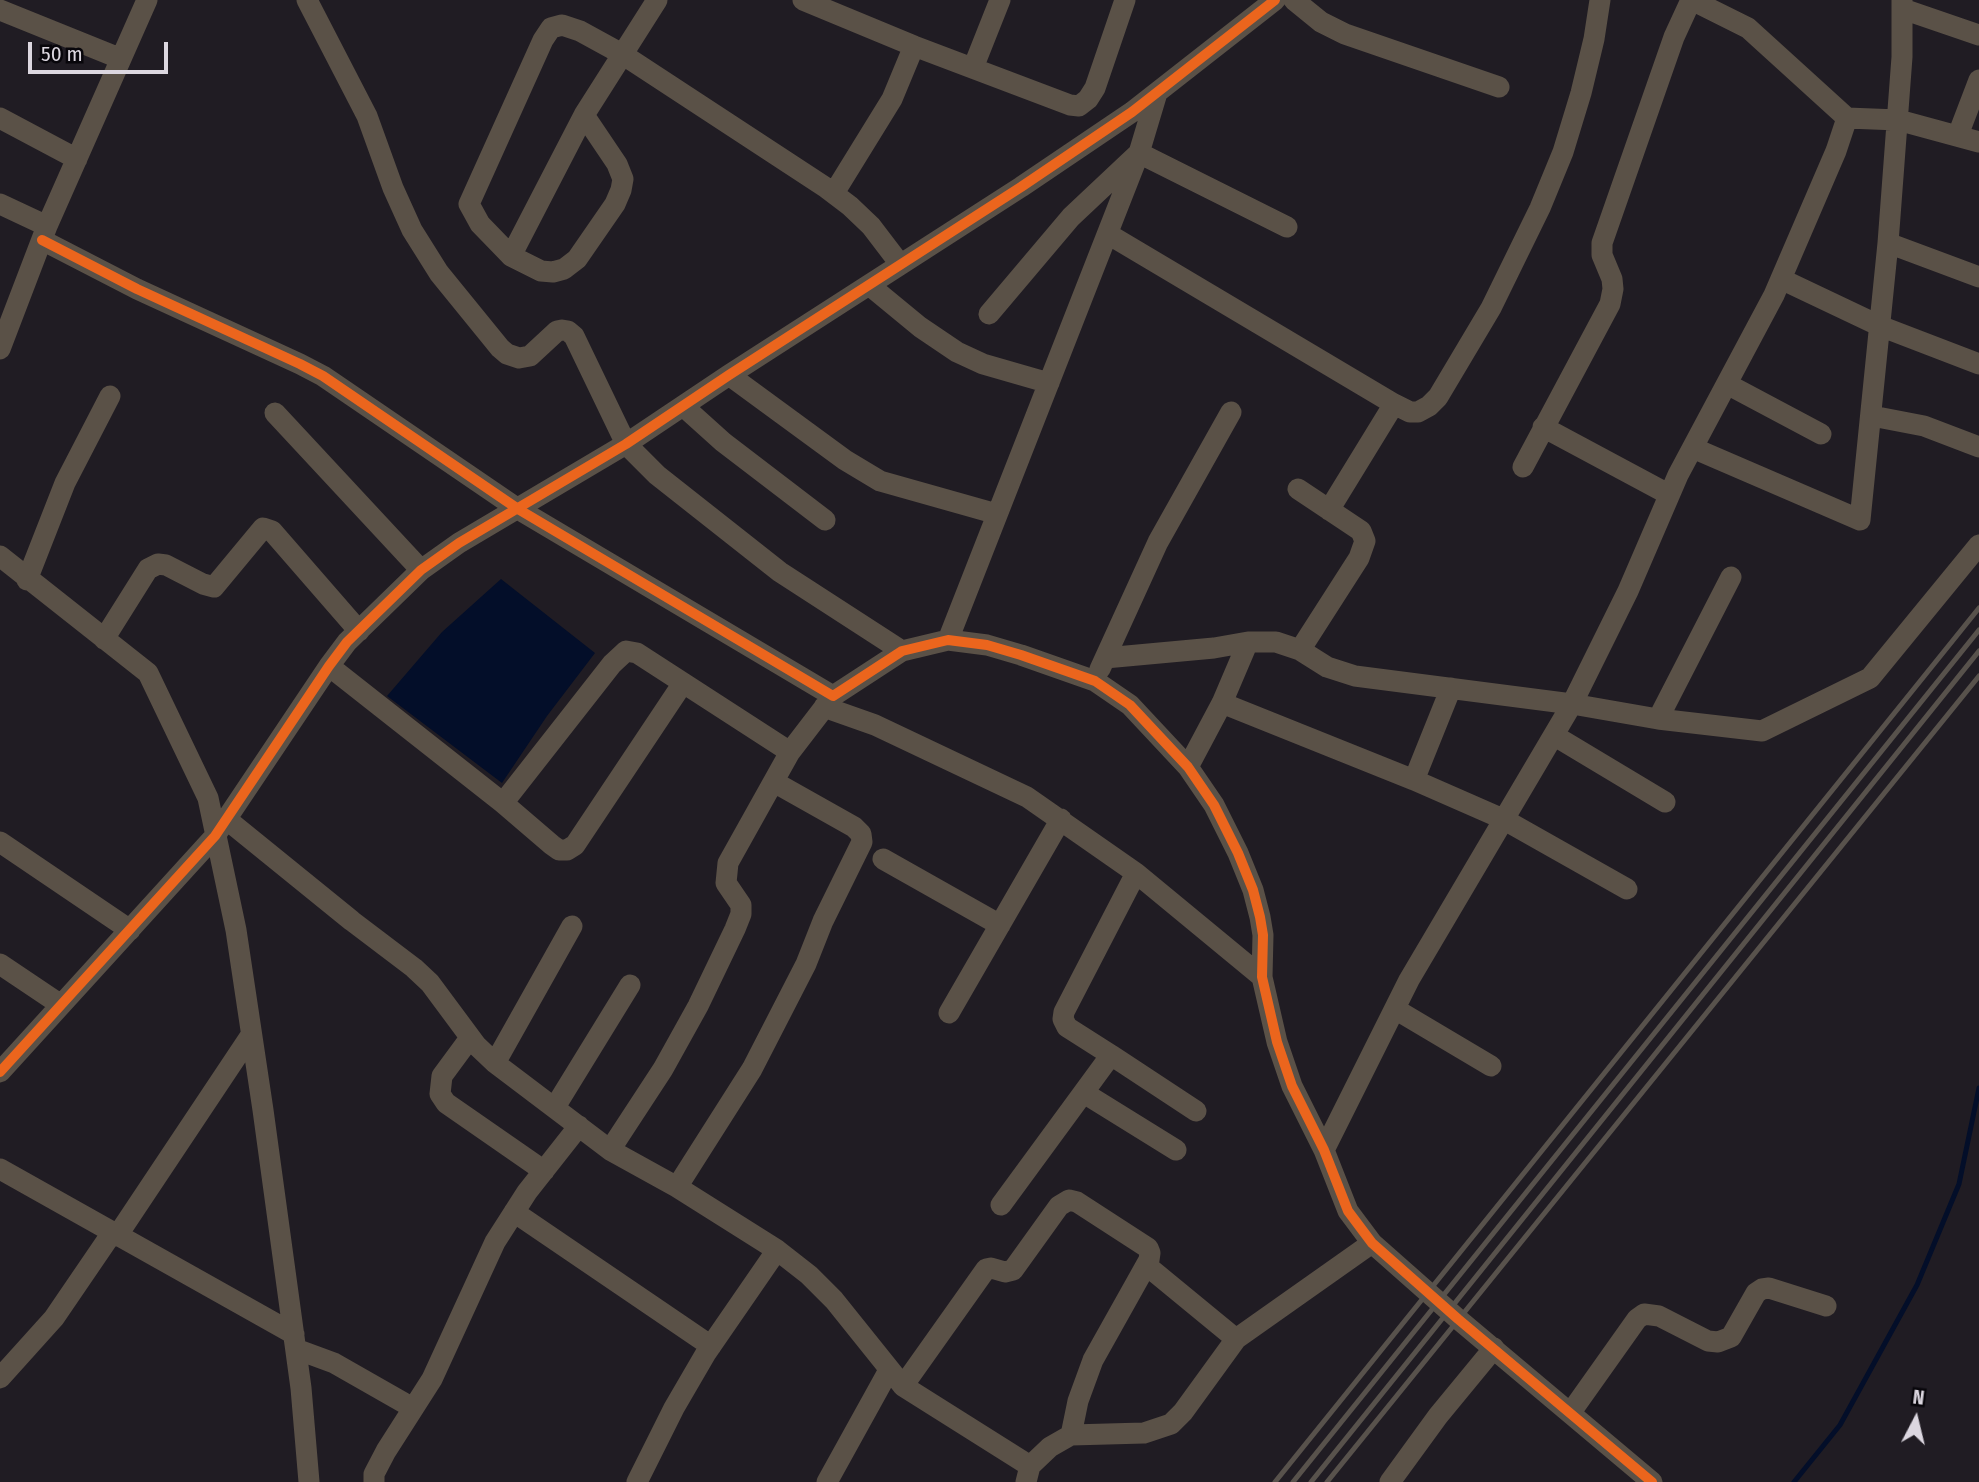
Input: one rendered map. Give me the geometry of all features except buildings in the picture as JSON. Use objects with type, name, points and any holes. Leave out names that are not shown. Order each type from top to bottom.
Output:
[{"type":"street","points":[[0,349],[44,233],[119,58],[147,0]]},
{"type":"street","points":[[307,0],[367,116],[393,188],[412,230],[461,302],[507,354],[519,358],[530,356],[557,331],[562,330],[575,336],[626,444],[690,502],[780,572],[902,651]]},
{"type":"street","points":[[511,256],[584,115],[657,0]]},
{"type":"street","points":[[803,0],[852,9],[914,46],[1070,105],[1079,106],[1096,88],[1125,0]]},
{"type":"street","points":[[974,68],[1000,0]]},
{"type":"street","points":[[0,1072],[220,827],[329,666],[359,631],[421,570],[459,543],[626,444],[1021,187],[1132,112],[1275,0]]},
{"type":"street","points":[[1294,0],[1321,22],[1345,34],[1499,87]]},
{"type":"street","points":[[1108,234],[1394,404],[1410,412],[1418,412],[1438,397],[1492,308],[1540,208],[1563,152],[1588,66],[1600,0]]},
{"type":"street","points":[[1523,467],[1610,303],[1612,279],[1602,255],[1602,243],[1674,37],[1692,0],[1748,28],[1847,118],[1898,120],[1979,142]]},
{"type":"street","points":[[1693,448],[1860,520],[1888,243],[1898,120],[1903,4],[1979,35]]},
{"type":"street","points":[[0,10],[119,58]]},
{"type":"street","points":[[584,115],[617,164],[623,179],[615,204],[576,259],[564,270],[541,271],[511,256],[480,224],[469,204],[472,192],[542,40],[551,28],[562,26],[580,31],[622,54],[834,193],[871,226],[900,264]]},
{"type":"street","points":[[834,193],[887,107],[914,46]]},
{"type":"street","points":[[1958,135],[1979,80]]},
{"type":"street","points":[[948,640],[1139,153],[1157,93]]},
{"type":"street","points":[[0,118],[77,159]]},
{"type":"street","points":[[1324,1150],[1415,970],[1572,704],[1628,591],[1668,494],[1781,279],[1836,151],[1847,118]]},
{"type":"street","points":[[1139,153],[1287,227]]},
{"type":"street","points":[[989,314],[1078,209],[1139,153]]},
{"type":"street","points":[[0,204],[137,289],[323,376],[518,509],[829,701],[1027,797],[1136,873],[1262,977]]},
{"type":"street","points":[[1888,243],[1979,277]]},
{"type":"street","points":[[1781,279],[1880,326],[1979,365]]},
{"type":"street","points":[[869,285],[920,327],[957,352],[983,364],[1049,383]]},
{"type":"street","points":[[729,375],[845,460],[880,481],[997,514]]},
{"type":"street","points":[[1727,384],[1821,434]]},
{"type":"street","points":[[27,580],[65,483],[110,396]]},
{"type":"street","points":[[1329,510],[1394,404]]},
{"type":"street","points":[[683,406],[723,442],[825,520]]},
{"type":"street","points":[[1095,681],[1153,553],[1231,412]]},
{"type":"street","points":[[275,413],[421,570]]},
{"type":"street","points":[[1872,416],[1924,426],[1979,447]]},
{"type":"street","points":[[1543,427],[1668,494]]},
{"type":"street","points":[[1298,489],[1361,531],[1365,541],[1300,650]]},
{"type":"street","points":[[104,639],[148,569],[158,564],[166,565],[214,587],[259,530],[267,527],[359,631]]},
{"type":"street","points":[[1105,658],[1214,648],[1248,642],[1276,642],[1300,650],[1327,667],[1355,676],[1762,731],[1870,678],[1979,545]]},
{"type":"street","points":[[0,556],[148,673],[220,827],[295,1342],[309,1482]]},
{"type":"street","points":[[1658,719],[1731,577]]},
{"type":"street","points":[[610,1150],[663,1069],[698,1006],[735,929],[741,914],[741,905],[726,883],[728,863],[790,752],[829,701],[902,651],[948,640],[986,645],[1021,655],[1095,681],[1130,705],[1188,767],[1214,805],[1253,890],[1263,935],[1262,977],[1277,1042],[1292,1086],[1324,1150],[1348,1211],[1372,1243],[1652,1482]]},
{"type":"street","points":[[1188,767],[1222,703],[1248,642]]},
{"type":"street","points":[[503,803],[619,655],[626,651],[637,653],[790,752]]},
{"type":"street","points":[[329,666],[559,850],[567,850],[575,845],[683,683]]},
{"type":"street","points":[[1414,780],[1451,688]]},
{"type":"street","points":[[1222,703],[1503,819],[1627,889]]},
{"type":"street","points":[[1555,736],[1665,802]]},
{"type":"street","points":[[677,1187],[752,1069],[800,975],[862,842],[861,834],[854,827],[774,782]]},
{"type":"street","points":[[949,1013],[1061,820]]},
{"type":"street","points":[[220,827],[414,968],[430,983],[470,1038],[495,1063],[610,1150],[677,1187],[777,1250],[809,1275],[834,1300],[904,1386],[1028,1474],[1050,1447],[1071,1435],[1144,1433],[1171,1424],[1183,1412],[1236,1339],[1372,1243]]},
{"type":"street","points":[[0,842],[130,929]]},
{"type":"street","points":[[883,859],[1000,925]]},
{"type":"street","points":[[1136,873],[1064,1012],[1063,1019],[1067,1027],[1196,1111]]},
{"type":"street","points":[[495,1063],[572,926]]},
{"type":"street","points":[[0,964],[61,1004]]},
{"type":"street","points":[[555,1107],[630,985]]},
{"type":"street","points":[[1395,1009],[1491,1066]]},
{"type":"street","points":[[0,1378],[8,1356],[61,1309],[251,1035]]},
{"type":"street","points":[[470,1038],[442,1076],[440,1094],[446,1103],[544,1171]]},
{"type":"street","points":[[1001,1205],[1111,1055]]},
{"type":"street","points":[[1084,1093],[1176,1150]]},
{"type":"street","points":[[373,1482],[374,1474],[386,1451],[432,1379],[495,1242],[514,1212],[579,1126]]},
{"type":"street","points":[[0,1170],[413,1408]]},
{"type":"street","points":[[904,1386],[984,1272],[991,1268],[1004,1272],[1013,1270],[1062,1204],[1069,1200],[1077,1202],[1148,1248],[1150,1254],[1093,1360],[1078,1401],[1071,1435]]},
{"type":"street","points":[[514,1212],[711,1346]]},
{"type":"street","points":[[638,1482],[674,1408],[711,1346],[777,1250]]},
{"type":"street","points":[[1146,1265],[1236,1339]]},
{"type":"street","points":[[1570,1412],[1644,1314],[1659,1315],[1708,1341],[1718,1342],[1731,1337],[1756,1293],[1762,1289],[1769,1288],[1826,1306]]},
{"type":"street","points":[[1390,1482],[1438,1416],[1494,1348]]},
{"type":"street","points":[[827,1482],[889,1370]]},
{"type":"water","points":[[501,579],[595,653],[547,716],[502,783],[387,696],[442,632]]},
{"type":"waterway","points":[[1794,1482],[1840,1425],[1917,1285],[1959,1184],[1979,1088]]},
{"type":"railway","points":[[1275,1482],[1979,608]]},
{"type":"railway","points":[[1293,1482],[1979,630]]},
{"type":"railway","points":[[1311,1482],[1979,651]]},
{"type":"railway","points":[[1327,1482],[1979,676]]},
{"type":"cycle path","points":[[0,1072],[215,836],[347,642],[421,570],[459,543],[626,444],[1021,187],[1132,112],[1275,0]]},
{"type":"cycle path","points":[[42,240],[137,289],[323,376],[518,509],[833,696],[902,651],[948,640],[987,645],[1095,681],[1130,705],[1188,767],[1214,805],[1238,853],[1253,890],[1260,917],[1263,935],[1262,977],[1277,1042],[1292,1086],[1324,1150],[1348,1211],[1372,1243],[1652,1482]]}]
